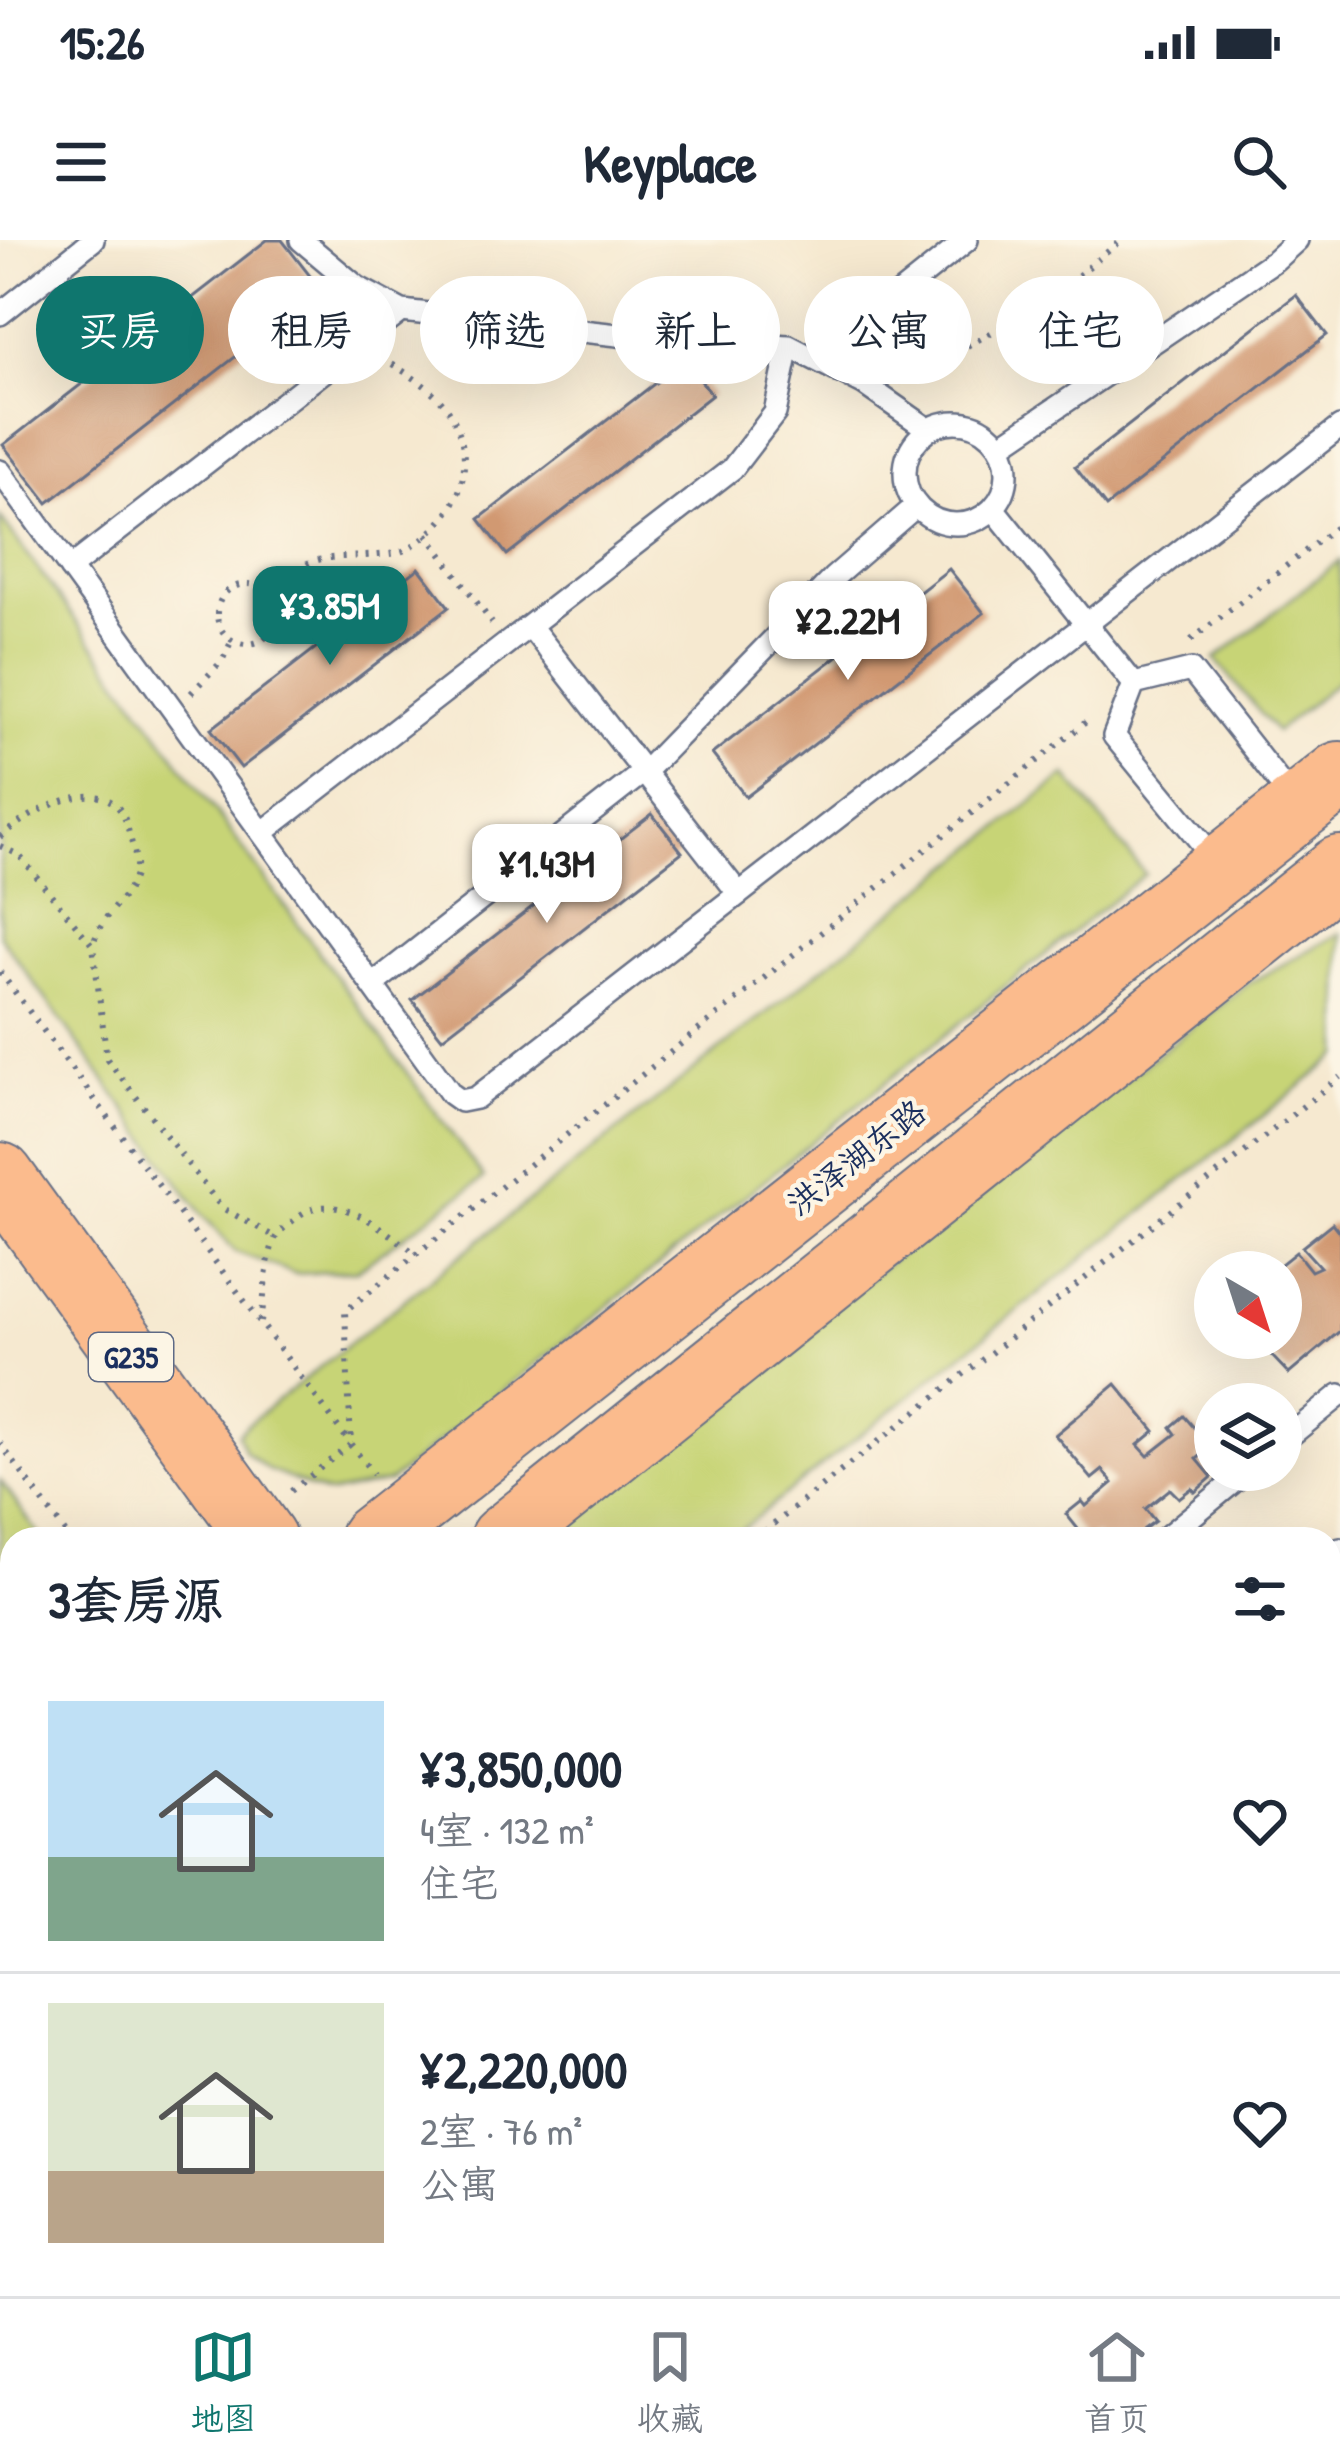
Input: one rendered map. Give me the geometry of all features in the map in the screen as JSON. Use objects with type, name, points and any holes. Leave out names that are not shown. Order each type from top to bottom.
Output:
[{"type":"main road","name":"洪泽湖东路","points":[[387,1527],[1320,791]]},
{"type":"main road","points":[[518,1527],[1340,869]]},
{"type":"main road","name":"G235","points":[[0,1176],[253,1527]]},
{"type":"main road","name":"G235","points":[[0,1253],[199,1527]]},
{"type":"lane","points":[[0,314],[93,240]]},
{"type":"lane","points":[[301,240],[328,266],[402,311],[627,336],[789,346],[804,352]]},
{"type":"lane","points":[[922,276],[967,240]]},
{"type":"lane","points":[[1000,446],[1298,240]]},
{"type":"lane","points":[[396,316],[402,311]]},
{"type":"lane","points":[[262,833],[732,469],[776,413],[789,346]]},
{"type":"lane","points":[[70,568],[307,384]]},
{"type":"lane","points":[[861,384],[928,429]]},
{"type":"lane","points":[[959,421],[976,425],[1000,446],[1007,474],[1005,489],[993,508],[974,521],[943,523],[916,506],[908,491],[904,474],[915,441],[928,429],[959,421]]},
{"type":"lane","points":[[0,471],[451,1094],[461,1101],[476,1098],[1340,427]]},
{"type":"lane","points":[[372,985],[644,772],[833,578],[916,506]]},
{"type":"lane","points":[[993,508],[1134,684]]},
{"type":"lane","points":[[530,626],[739,894]]},
{"type":"lane","points":[[1134,684],[1191,670],[1320,791]]},
{"type":"lane","points":[[1134,684],[1114,736],[1222,868]]},
{"type":"lane","points":[[1302,1427],[1340,1396]]},
{"type":"lane","points":[[1179,1527],[1222,1491]]},
{"type":"path","points":[[882,397],[916,371],[1039,307],[1122,240]]},
{"type":"path","points":[[270,595],[298,566],[317,557],[401,553],[443,522],[461,494],[465,458],[452,415],[418,380],[396,367]]},
{"type":"path","points":[[351,1444],[345,1311],[1340,524]]},
{"type":"path","points":[[427,534],[507,644]]},
{"type":"path","points":[[245,584],[264,588],[277,614],[269,633],[252,643],[232,640],[217,616],[228,590],[245,584]]},
{"type":"path","points":[[172,709],[205,683],[232,640]]},
{"type":"path","points":[[93,946],[19,855],[0,842],[42,808],[102,795],[116,801],[125,814],[137,869],[131,884],[98,924],[93,946],[107,1059],[222,1208],[275,1238]]},
{"type":"path","points":[[0,971],[351,1444],[387,1527]]},
{"type":"path","points":[[770,1527],[1340,1077]]},
{"type":"path","points":[[260,1322],[275,1238],[302,1213],[320,1205],[374,1222],[416,1254]]},
{"type":"path","points":[[0,1443],[61,1527]]},
{"type":"green space","points":[[0,517],[484,1178],[357,1270],[296,1274],[236,1252],[201,1213],[0,936]]},
{"type":"green space","points":[[1340,560],[1340,679],[1276,732],[1215,659]]},
{"type":"green space","points":[[1066,775],[1145,874],[389,1482],[327,1494],[268,1470],[245,1452],[238,1434],[248,1424]]},
{"type":"green space","points":[[1340,933],[1340,1055],[744,1527],[548,1527],[1249,983]]},
{"type":"green space","points":[[0,1480],[33,1527],[0,1527]]},
{"type":"building","points":[[267,240],[282,240],[310,276],[228,276],[228,363],[204,381],[204,289]]},
{"type":"building","points":[[1296,295],[1327,335],[1106,507],[1075,467]]},
{"type":"building","points":[[82,384],[201,384],[48,503],[3,445]]},
{"type":"building","points":[[654,384],[704,384],[712,395],[507,555],[479,519]]},
{"type":"building","points":[[419,568],[449,607],[241,768],[211,729]]},
{"type":"building","points":[[949,569],[984,613],[746,797],[712,754]]},
{"type":"building","points":[[652,814],[682,852],[442,1038],[412,1000]]},
{"type":"building","points":[[1332,1223],[1340,1233],[1340,1331],[1289,1374],[1275,1359],[1302,1359],[1302,1260],[1311,1271],[1320,1267],[1302,1247]]},
{"type":"building","points":[[1116,1384],[1155,1431],[1138,1445],[1148,1456],[1176,1434],[1171,1427],[1184,1416],[1194,1427],[1194,1491],[1179,1498],[1170,1489],[1145,1509],[1155,1521],[1147,1527],[1076,1527],[1066,1514],[1082,1501],[1086,1506],[1113,1483],[1103,1470],[1092,1479],[1055,1435]]}]
